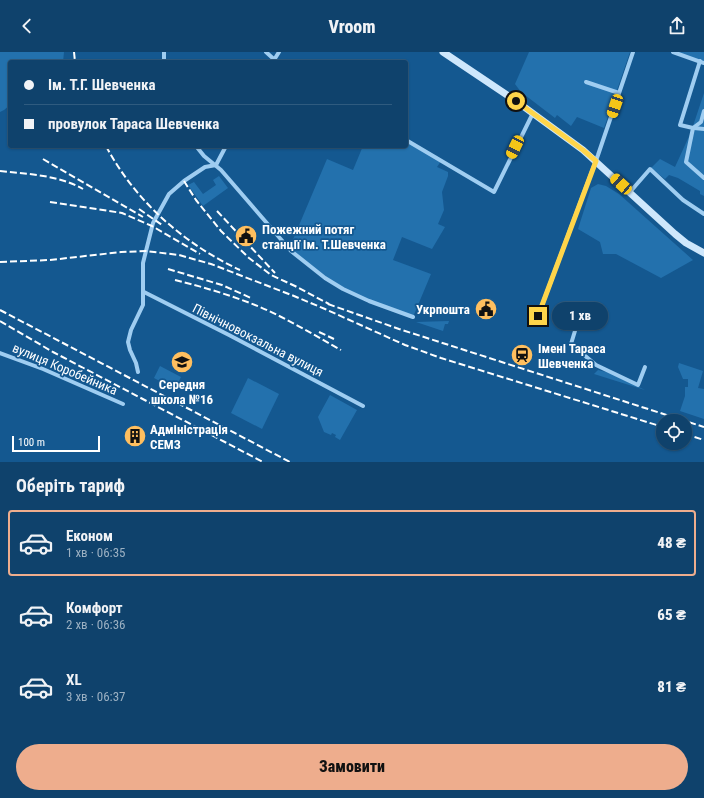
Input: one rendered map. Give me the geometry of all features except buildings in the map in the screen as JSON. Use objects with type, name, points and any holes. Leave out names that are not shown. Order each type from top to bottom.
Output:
[{"type":"main road","points":[[443,52],[533,113],[596,161],[675,234],[686,243],[704,253]]},
{"type":"street","points":[[266,52],[274,60]]},
{"type":"street","points":[[538,316],[596,161],[633,52]]},
{"type":"street","points":[[673,52],[702,62],[680,125],[704,129]]},
{"type":"street","points":[[586,82],[619,93]]},
{"type":"street","points":[[704,111],[701,122],[693,128],[686,162],[704,178]]},
{"type":"street","points":[[408,141],[494,192],[533,113]]},
{"type":"street","points":[[198,148],[204,156],[216,165],[291,251],[325,278],[343,289],[369,301],[413,317]]},
{"type":"street","points":[[216,165],[225,148]]},
{"type":"street","points":[[138,372],[128,342],[131,330],[143,305],[144,292],[142,282],[146,251],[153,223],[166,198],[184,181],[205,167],[216,165]]},
{"type":"street","points":[[630,192],[650,169],[683,200],[704,214]]},
{"type":"street","name":"Північновокзальна вулиця","points":[[144,292],[363,406]]},
{"type":"street","points":[[578,321],[571,344],[596,365],[638,385],[645,367]]},
{"type":"street","name":"вулиця Коробейника","points":[[0,353],[43,369],[123,404]]},
{"type":"shaded area","points":[[0,52],[64,52],[63,60],[8,60],[8,107],[0,112]]},
{"type":"shaded area","points":[[529,52],[630,52],[604,128],[577,117],[571,126],[557,115],[555,118],[521,92],[515,84]]},
{"type":"shaded area","points":[[673,52],[704,52],[704,63]]},
{"type":"shaded area","points":[[704,93],[704,196],[700,194],[700,191],[678,178],[669,175],[665,179],[651,168],[660,159],[675,167],[691,132]]},
{"type":"shaded area","points":[[408,141],[441,161],[437,167],[448,172],[442,192],[444,210],[438,224],[445,227],[432,249],[402,237],[393,260],[431,274],[413,317],[343,289],[289,249],[327,159],[353,170],[362,148],[408,148]]},
{"type":"shaded area","points":[[219,176],[228,188],[203,206],[188,185],[194,182],[203,194],[216,185],[213,180]]},
{"type":"shaded area","points":[[598,184],[606,186],[619,194],[693,260],[661,278],[616,254],[603,254],[600,242],[578,229],[591,188]]},
{"type":"shaded area","points":[[449,321],[448,324],[445,324],[443,331],[416,322]]},
{"type":"shaded area","points":[[679,363],[703,371],[698,388],[704,389],[704,419],[680,411],[685,396],[685,387],[688,387],[688,379],[683,379],[678,367]]},
{"type":"shaded area","points":[[160,366],[181,377],[175,389],[154,378]]},
{"type":"shaded area","points":[[598,370],[610,373],[645,390],[594,374]]},
{"type":"shaded area","points":[[248,378],[279,394],[262,429],[231,413]]},
{"type":"shaded area","points":[[330,395],[357,410],[340,440],[332,433],[331,435],[324,432],[318,417]]},
{"type":"railway","points":[[74,52],[75,60]]},
{"type":"railway","points":[[107,148],[131,185],[146,203],[163,219],[200,247],[240,270]]},
{"type":"railway","points":[[43,159],[143,217]]},
{"type":"railway","points":[[0,171],[32,174],[53,178],[73,184],[83,189]]},
{"type":"railway","points":[[184,181],[196,200],[221,231],[249,258],[271,275],[329,304]]},
{"type":"railway","points":[[50,202],[122,213],[152,226],[200,254]]},
{"type":"railway","points":[[139,209],[162,225]]},
{"type":"railway","points":[[217,211],[275,273]]},
{"type":"railway","points":[[0,262],[50,260],[121,252],[146,251],[179,255],[211,264],[294,296],[405,345],[441,358],[656,425]]},
{"type":"railway","points":[[168,269],[222,285],[251,298]]},
{"type":"railway","points":[[175,280],[218,292],[260,307],[291,322],[341,350]]},
{"type":"railway","points":[[328,304],[399,329],[704,427]]},
{"type":"railway","points":[[0,310],[290,462]]},
{"type":"railway","points":[[0,321],[53,352],[263,462]]},
{"type":"railway","points":[[319,332],[334,339]]},
{"type":"railway","points":[[692,436],[704,440]]},
{"type":"place","name":"Пожежний потяг станції ім. Т.Шевченка","points":[[246,236]]},
{"type":"place","name":"Укрпошта","points":[[486,309]]},
{"type":"place","name":"Імені Тараса Шевченка","points":[[522,355]]},
{"type":"place","name":"Середня школа №16","points":[[182,362]]},
{"type":"place","name":"Адміністрація СЕМЗ","points":[[135,436]]},
{"type":"route","points":[[516,101],[596,161],[538,316]]}]
